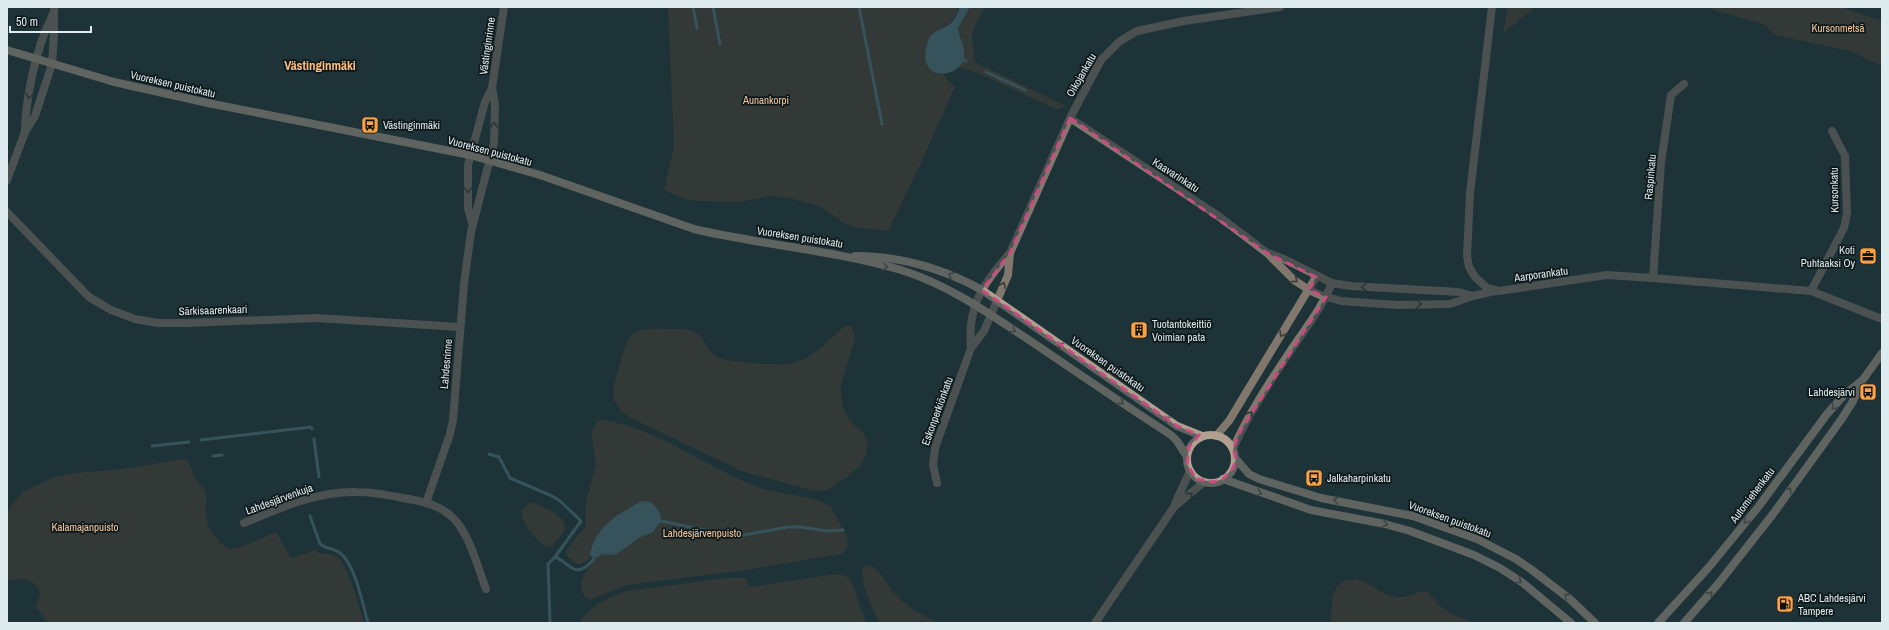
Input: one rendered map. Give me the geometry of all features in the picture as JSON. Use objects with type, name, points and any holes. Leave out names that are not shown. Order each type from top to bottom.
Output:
[{"type":"main road","name":"Vuoreksen puistokatu","points":[[7,50],[114,82],[208,103],[470,155],[540,175],[694,229],[732,237],[847,256],[900,270],[927,280],[975,304],[1170,435],[1177,441],[1186,455]]},
{"type":"main road","name":"Vuoreksen puistokatu","points":[[847,256],[870,256],[903,259],[931,266],[982,290],[1177,426],[1202,436]]},
{"type":"main road","name":"Automiehenkatu","points":[[1684,623],[1718,584],[1773,514],[1841,420],[1853,401],[1862,381],[1882,353]]},
{"type":"main road","name":"Automiehenkatu","points":[[1658,623],[1709,568],[1759,506],[1827,414],[1845,394],[1862,381]]},
{"type":"main road","points":[[1202,436],[1216,436],[1228,442],[1233,449],[1236,459],[1229,474],[1223,479],[1214,482],[1204,482],[1196,479],[1190,472],[1186,455],[1189,447],[1202,436]]},
{"type":"main road","name":"Vuoreksen puistokatu","points":[[1236,459],[1249,474],[1259,479],[1321,498],[1413,516],[1477,539],[1516,559],[1532,570],[1571,600],[1595,623]]},
{"type":"main road","points":[[1223,479],[1311,510],[1385,524],[1410,531],[1474,555],[1500,568],[1523,583],[1571,623]]},
{"type":"street","name":"Västinginrinne","points":[[470,155],[485,102],[492,88],[504,7]]},
{"type":"street","name":"Oikojankatu","points":[[975,304],[995,270],[1010,253],[1070,118],[1101,60],[1120,41],[1148,28],[1184,21],[1280,7]]},
{"type":"street","points":[[1492,7],[1470,193],[1467,256],[1469,268],[1474,277],[1487,288],[1499,291]]},
{"type":"street","points":[[25,132],[25,114],[37,60],[45,32],[54,10]]},
{"type":"street","points":[[7,180],[25,132],[35,116],[52,64],[54,52],[54,10]]},
{"type":"street","name":"Raspinkatu","points":[[1653,278],[1661,163],[1671,95],[1684,84]]},
{"type":"street","name":"Västinginrinne","points":[[490,161],[494,143],[495,105],[492,88]]},
{"type":"street","name":"Kaavarinkatu","points":[[1070,118],[1217,215],[1267,253],[1294,280],[1308,290],[1326,297],[1354,302],[1397,305],[1450,304],[1473,296],[1499,291]]},
{"type":"street","name":"Kursonkatu","points":[[1811,291],[1844,228],[1847,213],[1845,156],[1832,131]]},
{"type":"street","name":"Lahdesrinne","points":[[470,155],[467,193],[469,216],[472,223]]},
{"type":"street","name":"Lahdesrinne","points":[[426,503],[450,434],[453,420],[464,284],[472,223],[478,208],[490,161]]},
{"type":"street","name":"Särkisaarenkaari","points":[[7,212],[89,297],[111,310],[134,319],[158,323],[187,323],[316,318],[460,327]]},
{"type":"street","name":"Oikojankatu","points":[[990,314],[1008,275],[1010,253]]},
{"type":"street","name":"Kaavarinkatu","points":[[1267,253],[1284,259],[1316,277],[1332,283],[1352,286],[1459,292],[1473,296]]},
{"type":"street","name":"Aarporankatu","points":[[1499,291],[1607,275],[1653,278],[1811,291],[1882,319]]},
{"type":"street","points":[[1216,436],[1229,421],[1316,277]]},
{"type":"street","points":[[1233,449],[1241,430],[1254,407],[1326,297],[1332,283]]},
{"type":"street","name":"Eskonperkiönkatu","points":[[972,348],[970,331],[975,304]]},
{"type":"street","name":"Eskonperkiönkatu","points":[[936,483],[933,465],[935,448],[972,348],[984,331],[990,314]]},
{"type":"street","points":[[1095,623],[1174,507],[1190,472]]},
{"type":"street","points":[[1174,507],[1204,482]]},
{"type":"street","name":"Lahdesjärvenkuja","points":[[244,523],[290,504],[314,497],[337,493],[379,494],[426,503],[438,507],[450,515],[461,527],[486,589]]},
{"type":"highlighted area","points":[[1070,118],[1267,253],[1316,277],[1309,290],[1326,297],[1241,430],[1233,449],[1236,459],[1233,468],[1223,479],[1214,482],[1196,479],[1187,464],[1189,447],[1199,435],[1177,426],[982,290],[1010,253]]},
{"type":"green space","name":"Aunankorpi","points":[[668,7],[960,7],[951,23],[933,33],[938,74],[944,74],[950,83],[955,86],[923,159],[888,231],[854,227],[846,224],[821,207],[790,198],[771,196],[738,202],[696,201],[685,199],[664,190],[674,146]]},
{"type":"green space","points":[[970,7],[985,7],[974,27],[972,38],[975,62],[1066,106],[1056,109],[973,71],[958,67],[964,57],[958,28]]},
{"type":"green space","points":[[1508,7],[1535,7],[1503,34]]},
{"type":"green space","name":"Kursonmetsä","points":[[1710,7],[1841,7],[1882,21],[1882,66],[1850,51],[1775,35],[1764,24],[1716,11]]},
{"type":"green space","points":[[846,325],[852,327],[855,338],[841,385],[843,407],[849,419],[864,433],[868,445],[861,465],[847,477],[827,490],[815,491],[744,472],[629,417],[615,402],[613,393],[615,382],[627,342],[633,334],[642,330],[659,328],[690,330],[696,332],[702,338],[713,354],[717,357],[728,360],[764,364],[786,364],[811,355]]},
{"type":"green space","name":"Lahdesjärvenpuisto","points":[[602,420],[623,424],[662,439],[738,479],[758,487],[822,502],[831,507],[847,537],[848,547],[841,554],[745,570],[626,585],[590,600],[584,596],[582,583],[583,577],[595,559],[602,554],[613,554],[620,552],[634,541],[653,532],[637,503],[629,508],[590,555],[591,558],[577,564],[569,558],[566,553],[567,549],[586,526],[586,501],[596,465],[591,431],[597,421]]},
{"type":"green space","name":"Kalamajanpuisto","points":[[183,459],[189,462],[195,479],[204,489],[207,496],[205,508],[208,527],[221,544],[230,549],[241,547],[276,532],[291,558],[316,550],[320,554],[330,554],[336,556],[345,568],[349,577],[365,623],[48,623],[36,608],[40,593],[35,584],[21,579],[7,582],[7,513],[23,492],[51,478],[74,473],[122,469]]},
{"type":"green space","points":[[530,502],[536,503],[555,513],[564,523],[565,528],[563,533],[550,547],[540,542],[530,532],[523,520],[522,509]]},
{"type":"green space","points":[[870,565],[882,575],[901,600],[937,623],[880,623],[874,612],[863,579],[863,567]]},
{"type":"green space","points":[[841,574],[851,581],[867,623],[579,623],[588,612],[600,603],[627,591],[726,578],[746,578],[750,587]]},
{"type":"green space","points":[[1357,579],[1382,592],[1397,597],[1420,592],[1428,592],[1439,605],[1448,612],[1473,623],[1331,623],[1332,600],[1334,593],[1341,583],[1348,580]]},
{"type":"water","points":[[960,7],[970,7],[958,28],[964,49],[964,57],[961,65],[955,70],[947,73],[939,73],[932,70],[927,64],[925,54],[928,41],[932,34],[951,23]]},
{"type":"water","points":[[645,501],[654,505],[660,514],[661,521],[653,532],[639,538],[614,555],[603,554],[594,559],[590,555],[592,547],[603,528],[621,513],[640,502]]},
{"type":"waterway","points":[[693,7],[697,28]]},
{"type":"waterway","points":[[713,7],[720,44]]},
{"type":"waterway","points":[[859,7],[882,124]]},
{"type":"waterway","points":[[986,72],[1025,90]]},
{"type":"waterway","points":[[201,440],[311,427],[312,429]]},
{"type":"waterway","points":[[314,439],[319,477]]},
{"type":"waterway","points":[[152,446],[189,442]]},
{"type":"waterway","points":[[489,454],[499,457],[510,478],[552,496],[560,501],[581,521],[555,557]]},
{"type":"waterway","points":[[213,456],[222,455]]},
{"type":"waterway","points":[[310,516],[320,544],[340,553],[350,566],[358,585],[368,623]]},
{"type":"waterway","points":[[661,521],[714,532],[744,535],[788,527],[800,527],[827,531],[843,530]]},
{"type":"waterway","points":[[550,623],[548,564],[555,557],[577,570],[587,566],[594,559]]},
{"type":"place","name":"Västinginmäki","points":[[370,125]]},
{"type":"place","name":"Koti Puhtaaksi Oy","points":[[1868,256]]},
{"type":"place","name":"Tuotantokeittiö Voimian pata","points":[[1139,330]]},
{"type":"place","name":"Lahdesjärvi","points":[[1868,392]]},
{"type":"place","name":"Jalkaharpinkatu","points":[[1314,478]]},
{"type":"place","name":"ABC Lahdesjärvi Tampere","points":[[1785,604]]},
{"type":"district","name":"Västinginmäki","points":[[320,65]]}]
